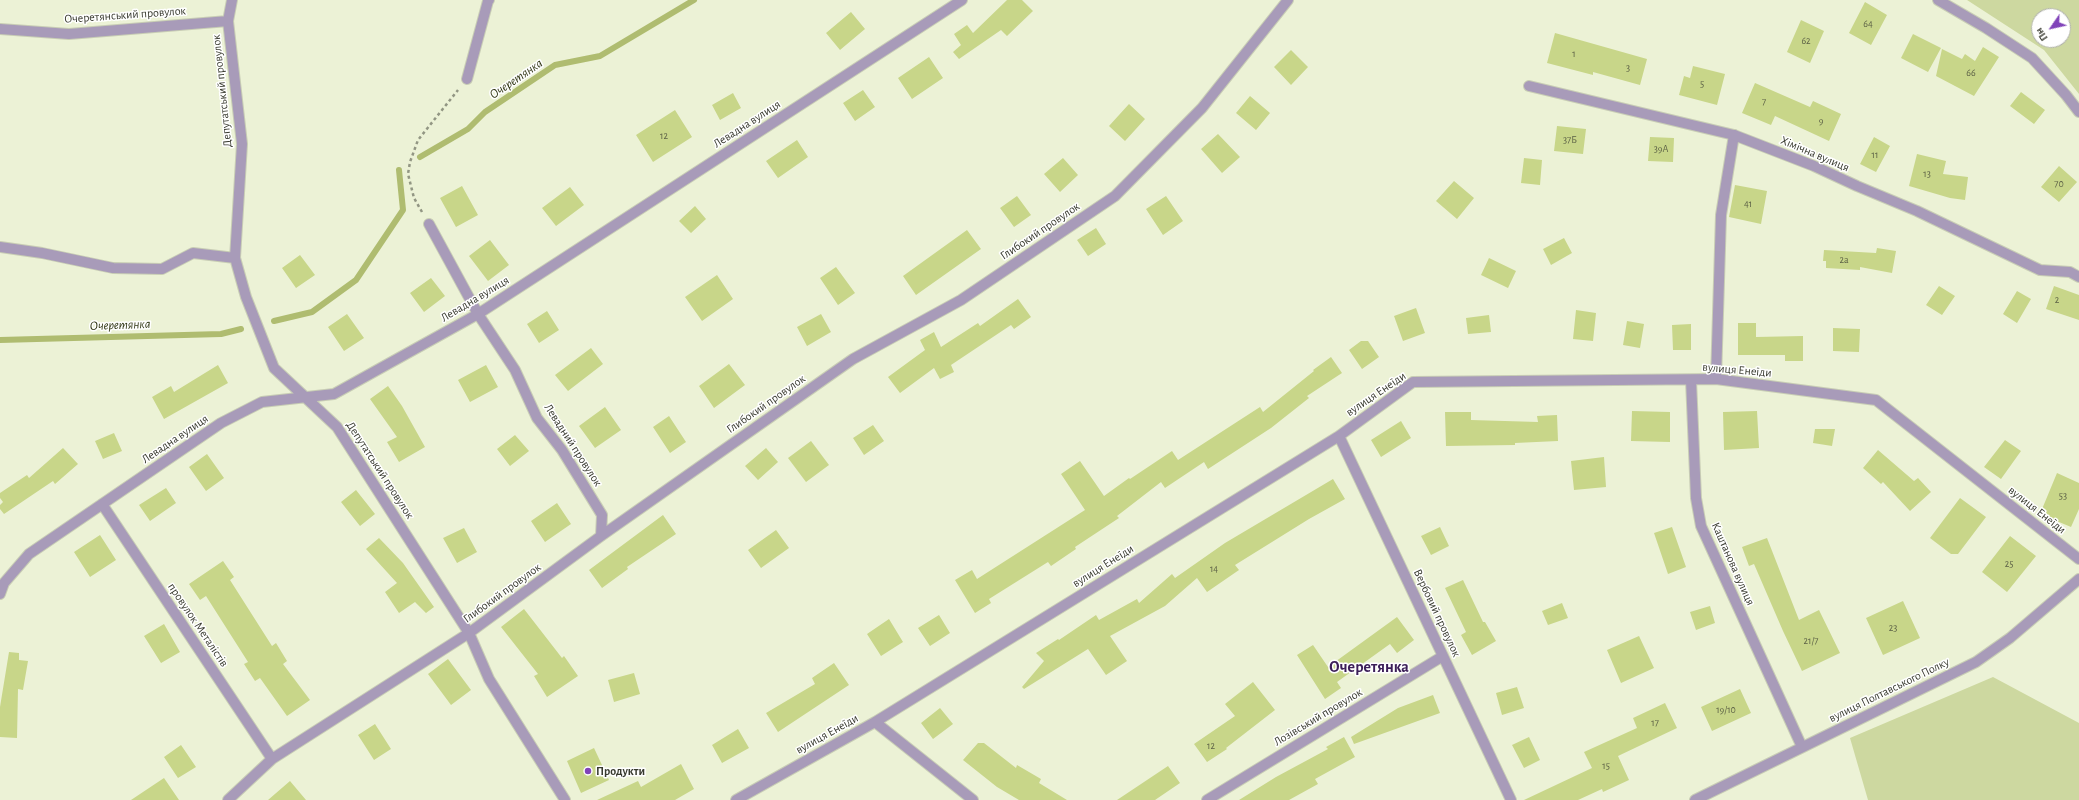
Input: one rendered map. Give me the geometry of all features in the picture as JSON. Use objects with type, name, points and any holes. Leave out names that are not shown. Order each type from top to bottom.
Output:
[{"type":"street","name":"Депутатський провулок","points":[[232,0],[228,21],[242,144],[236,258],[246,297],[274,368],[337,427],[469,633],[489,680],[565,800]]},
{"type":"street","points":[[467,79],[488,0]]},
{"type":"street","name":"Левадна вулиця","points":[[0,594],[4,584],[29,554],[221,423],[262,402],[334,394],[478,314],[962,0]]},
{"type":"street","name":"Глибокий провулок","points":[[228,800],[272,759],[469,633],[601,536],[853,359],[961,300],[1115,196],[1202,108],[1288,0]]},
{"type":"street","points":[[1938,0],[1986,28],[2032,58],[2066,95],[2079,112]]},
{"type":"street","name":"Очеретянський провулок","points":[[0,29],[69,34],[228,21]]},
{"type":"street","name":"Хімічна вулиця","points":[[1529,86],[1734,135],[1814,166],[1857,186],[1917,210],[2040,270],[2070,272],[2079,277]]},
{"type":"street","points":[[1716,379],[1721,215],[1734,135]]},
{"type":"street","name":"Левадний провулок","points":[[430,224],[478,314],[515,370],[537,418],[562,450],[602,515],[601,536]]},
{"type":"street","points":[[0,247],[42,253],[113,268],[162,269],[193,253],[236,258]]},
{"type":"street","name":"вулиця Енеїди","points":[[736,800],[875,722],[1339,436],[1412,382],[1716,379],[1876,400],[2079,559]]},
{"type":"street","name":"Каштанова вулиця","points":[[1691,380],[1696,498],[1701,526],[1802,747]]},
{"type":"street","name":"Вербовий провулок","points":[[1339,436],[1511,800]]},
{"type":"street","name":"провулок Металістів","points":[[102,504],[272,759]]},
{"type":"street","name":"вулиця Полтавського Полку","points":[[1695,800],[1976,662],[2010,638],[2079,579]]},
{"type":"street","name":"Лозівський провулок","points":[[1207,800],[1443,656]]},
{"type":"street","points":[[875,722],[973,800]]},
{"type":"path","points":[[430,224],[414,198],[408,174],[410,162],[418,140],[467,79]]},
{"type":"green space","points":[[1967,0],[2079,0],[2079,94],[2041,48],[2071,48],[2071,8],[2031,8],[2031,42]]},
{"type":"green space","points":[[1993,677],[2079,723],[2079,800],[1868,800],[1850,738]]},
{"type":"building","points":[[1007,0],[1022,0],[1033,11],[1007,36],[1001,30],[959,59],[953,52],[961,45],[954,34],[967,25],[973,33]]},
{"type":"building","points":[[1865,2],[1887,15],[1871,45],[1849,33]]},
{"type":"building","points":[[851,12],[865,29],[840,50],[826,33]]},
{"type":"building","points":[[1801,20],[1824,31],[1810,63],[1787,52]]},
{"type":"building","points":[[1555,33],[1647,59],[1640,85],[1593,72],[1593,75],[1547,63]]},
{"type":"building","points":[[1913,34],[1941,48],[1928,72],[1901,58]]},
{"type":"building","points":[[1983,47],[1999,57],[1974,96],[1936,76],[1942,49],[1962,59],[1965,54],[1975,61]]},
{"type":"building","points":[[1291,50],[1308,67],[1291,85],[1274,67]]},
{"type":"building","points":[[929,57],[943,78],[912,99],[898,78]]},
{"type":"building","points":[[1693,66],[1725,74],[1717,105],[1679,95],[1684,76],[1690,78]]},
{"type":"building","points":[[1755,83],[1810,107],[1813,101],[1841,114],[1829,141],[1775,116],[1771,125],[1742,113]]},
{"type":"building","points":[[863,90],[875,107],[855,121],[843,103]]},
{"type":"building","points":[[2021,92],[2045,110],[2034,124],[2010,106]]},
{"type":"building","points":[[733,93],[741,108],[720,120],[712,105]]},
{"type":"building","points":[[1250,96],[1270,113],[1256,130],[1236,113]]},
{"type":"building","points":[[1129,104],[1145,119],[1125,141],[1109,126]]},
{"type":"building","points":[[675,110],[692,137],[653,162],[636,135]]},
{"type":"building","points":[[1557,126],[1586,129],[1583,154],[1554,151]]},
{"type":"building","points":[[1218,134],[1240,157],[1222,173],[1201,149]]},
{"type":"building","points":[[1650,137],[1674,138],[1673,162],[1648,161]]},
{"type":"building","points":[[1874,137],[1890,146],[1876,172],[1860,164]]},
{"type":"building","points":[[797,140],[808,157],[778,178],[766,161]]},
{"type":"building","points":[[1917,154],[1946,161],[1943,174],[1968,177],[1965,200],[1950,198],[1909,186]]},
{"type":"building","points":[[1063,158],[1078,175],[1060,192],[1044,174]]},
{"type":"building","points":[[1524,158],[1542,160],[1540,185],[1521,183]]},
{"type":"building","points":[[2059,166],[2077,182],[2059,202],[2041,187]]},
{"type":"building","points":[[1454,181],[1474,198],[1457,219],[1436,201]]},
{"type":"building","points":[[1735,185],[1767,191],[1761,224],[1729,217]]},
{"type":"building","points":[[462,186],[478,215],[456,227],[440,198]]},
{"type":"building","points":[[570,187],[584,205],[556,226],[542,208]]},
{"type":"building","points":[[1017,196],[1031,215],[1014,227],[1000,208]]},
{"type":"building","points":[[1166,196],[1183,221],[1163,235],[1146,209]]},
{"type":"building","points":[[695,206],[706,219],[691,233],[679,221]]},
{"type":"building","points":[[1096,228],[1106,244],[1088,256],[1077,240]]},
{"type":"building","points":[[967,230],[981,249],[916,295],[903,276]]},
{"type":"building","points":[[1564,238],[1572,253],[1551,265],[1543,249]]},
{"type":"building","points":[[490,240],[509,265],[488,281],[469,256]]},
{"type":"building","points":[[1877,248],[1896,251],[1892,273],[1860,267],[1860,270],[1826,268],[1826,261],[1823,261],[1824,250],[1876,253]]},
{"type":"building","points":[[300,255],[315,275],[296,288],[282,268]]},
{"type":"building","points":[[1489,258],[1516,271],[1508,288],[1481,275]]},
{"type":"building","points":[[836,267],[855,293],[838,305],[820,278]]},
{"type":"building","points":[[717,275],[733,299],[702,321],[685,297]]},
{"type":"building","points":[[431,278],[445,296],[424,312],[410,293]]},
{"type":"building","points":[[1939,286],[1955,296],[1942,315],[1926,305]]},
{"type":"building","points":[[2054,286],[2079,295],[2079,320],[2046,309]]},
{"type":"building","points":[[2017,291],[2031,299],[2017,323],[2003,314]]},
{"type":"building","points":[[1018,299],[1031,317],[1014,329],[1011,325],[951,365],[954,372],[940,379],[934,368],[900,393],[888,377],[925,350],[920,340],[934,332],[941,347],[978,323],[980,326]]},
{"type":"building","points":[[1416,308],[1425,333],[1403,341],[1394,316]]},
{"type":"building","points":[[1576,310],[1596,313],[1593,341],[1573,339]]},
{"type":"building","points":[[547,311],[559,330],[539,343],[527,324]]},
{"type":"building","points":[[347,314],[364,338],[344,351],[328,327]]},
{"type":"building","points":[[821,314],[831,332],[807,346],[797,327]]},
{"type":"building","points":[[1489,315],[1491,332],[1468,334],[1466,318]]},
{"type":"building","points":[[1627,321],[1644,324],[1640,348],[1623,345]]},
{"type":"building","points":[[1738,323],[1756,323],[1756,337],[1803,336],[1803,361],[1785,361],[1785,355],[1738,355]]},
{"type":"building","points":[[1691,324],[1691,350],[1673,350],[1672,325]]},
{"type":"building","points":[[1833,328],[1860,329],[1859,352],[1833,351]]},
{"type":"building","points":[[1361,341],[1368,341],[1379,357],[1362,369],[1349,350]]},
{"type":"building","points":[[591,348],[603,364],[568,391],[555,375]]},
{"type":"building","points":[[1331,357],[1342,373],[1307,396],[1309,398],[1271,428],[1208,469],[1204,462],[1165,488],[1161,482],[1117,516],[1119,518],[1075,547],[1076,549],[1051,566],[1048,562],[989,599],[991,603],[975,613],[955,580],[972,570],[977,579],[1085,510],[1061,474],[1080,461],[1104,496],[1129,478],[1130,479],[1172,451],[1178,460],[1260,407],[1263,412],[1314,371],[1313,370]]},
{"type":"building","points":[[729,364],[745,385],[714,408],[699,386]]},
{"type":"building","points":[[218,365],[228,383],[164,419],[152,397],[171,386],[174,392]]},
{"type":"building","points":[[486,365],[498,387],[470,402],[458,380]]},
{"type":"building","points":[[388,386],[402,406],[425,447],[399,462],[387,442],[397,437],[370,399]]},
{"type":"building","points":[[605,407],[621,430],[595,448],[579,426]]},
{"type":"building","points":[[1632,411],[1670,412],[1670,442],[1631,441]]},
{"type":"building","points":[[1757,411],[1759,448],[1724,450],[1723,412]]},
{"type":"building","points":[[1445,412],[1471,412],[1471,420],[1538,422],[1537,416],[1557,415],[1558,441],[1515,443],[1515,445],[1446,446]]},
{"type":"building","points":[[669,416],[686,442],[670,453],[653,427]]},
{"type":"building","points":[[1401,421],[1411,438],[1381,457],[1371,440]]},
{"type":"building","points":[[873,425],[884,441],[864,455],[853,438]]},
{"type":"building","points":[[1815,429],[1835,429],[1832,446],[1813,443]]},
{"type":"building","points":[[114,433],[122,451],[103,459],[95,441]]},
{"type":"building","points":[[515,435],[529,451],[510,466],[497,449]]},
{"type":"building","points":[[2005,440],[2021,451],[2001,479],[1984,467]]},
{"type":"building","points":[[811,441],[829,465],[806,482],[788,458]]},
{"type":"building","points":[[63,448],[78,464],[55,484],[53,481],[4,514],[0,509],[0,505],[3,502],[0,498],[0,493],[27,475],[29,478]]},
{"type":"building","points":[[766,448],[778,462],[758,480],[745,466]]},
{"type":"building","points":[[1878,450],[1914,481],[1918,478],[1931,492],[1910,511],[1883,482],[1881,484],[1863,468]]},
{"type":"building","points":[[207,454],[224,478],[206,491],[189,467]]},
{"type":"building","points":[[1604,457],[1606,487],[1574,490],[1571,461]]},
{"type":"building","points":[[2057,473],[2079,483],[2079,509],[2071,527],[2040,514]]},
{"type":"building","points":[[1333,479],[1345,499],[1309,519],[1235,565],[1239,570],[1207,592],[1197,578],[1165,606],[1110,636],[1127,661],[1106,675],[1088,649],[1024,689],[1022,687],[1044,661],[1036,653],[1058,639],[1059,640],[1096,615],[1099,620],[1137,599],[1139,603],[1172,574],[1175,578],[1225,543]]},
{"type":"building","points":[[166,488],[176,503],[150,521],[139,505]]},
{"type":"building","points":[[356,490],[375,514],[360,526],[341,502]]},
{"type":"building","points":[[1960,498],[1986,517],[1958,554],[1951,554],[1930,538]]},
{"type":"building","points":[[557,503],[571,524],[545,542],[531,521]]},
{"type":"building","points":[[663,515],[676,534],[627,567],[628,569],[602,588],[589,570]]},
{"type":"building","points":[[1440,527],[1449,546],[1431,555],[1421,536]]},
{"type":"building","points":[[1672,527],[1686,567],[1668,574],[1654,533]]},
{"type":"building","points":[[464,528],[477,552],[457,563],[443,538]]},
{"type":"building","points":[[776,530],[789,548],[761,568],[748,550]]},
{"type":"building","points":[[100,535],[116,560],[90,577],[74,552]]},
{"type":"building","points":[[2010,536],[2036,556],[2007,592],[1982,572]]},
{"type":"building","points":[[379,538],[403,563],[434,607],[426,613],[415,602],[399,613],[385,592],[397,583],[366,549]]},
{"type":"building","points":[[1767,538],[1799,620],[1819,610],[1840,653],[1802,671],[1754,564],[1749,566],[1742,547]]},
{"type":"building","points":[[223,561],[234,577],[230,580],[272,646],[276,643],[287,661],[283,664],[310,700],[287,716],[260,678],[255,681],[244,664],[248,662],[206,596],[200,600],[189,584]]},
{"type":"building","points":[[1463,580],[1483,622],[1485,622],[1496,641],[1472,655],[1461,635],[1466,632],[1445,588]]},
{"type":"building","points":[[1903,601],[1920,638],[1883,655],[1866,618]]},
{"type":"building","points":[[1562,603],[1568,618],[1548,625],[1542,611]]},
{"type":"building","points":[[1710,606],[1715,623],[1696,630],[1690,612]]},
{"type":"building","points":[[524,609],[562,658],[564,656],[578,676],[547,697],[534,676],[538,674],[501,627]]},
{"type":"building","points":[[939,615],[950,633],[930,646],[918,628]]},
{"type":"building","points":[[1397,617],[1414,640],[1397,653],[1390,644],[1337,682],[1341,688],[1325,699],[1297,655],[1313,645],[1328,667]]},
{"type":"building","points":[[889,619],[903,642],[881,656],[867,634]]},
{"type":"building","points":[[164,624],[180,652],[161,663],[144,636]]},
{"type":"building","points":[[1639,636],[1654,668],[1621,683],[1607,650]]},
{"type":"building","points":[[9,652],[19,653],[19,660],[28,661],[23,690],[18,689],[17,738],[0,737],[0,707]]},
{"type":"building","points":[[448,659],[471,690],[451,705],[428,674]]},
{"type":"building","points":[[834,663],[849,685],[778,732],[766,713],[815,684],[812,678]]},
{"type":"building","points":[[634,673],[640,694],[614,702],[608,680]]},
{"type":"building","points":[[1253,682],[1275,710],[1226,748],[1227,749],[1207,762],[1194,744],[1235,716],[1225,704]]},
{"type":"building","points":[[1517,687],[1524,708],[1502,715],[1496,693]]},
{"type":"building","points":[[1740,689],[1751,713],[1712,731],[1701,707]]},
{"type":"building","points":[[1433,695],[1440,713],[1354,744],[1351,737],[1398,708]]},
{"type":"building","points":[[1665,703],[1677,728],[1618,756],[1629,780],[1603,792],[1602,789],[1578,800],[1524,800],[1592,768],[1584,752],[1637,728],[1633,718]]},
{"type":"building","points":[[940,708],[953,724],[933,739],[921,723]]},
{"type":"building","points":[[375,724],[391,749],[374,760],[358,735]]},
{"type":"building","points":[[738,729],[749,748],[722,763],[712,745]]},
{"type":"building","points":[[1344,737],[1355,757],[1315,779],[1318,784],[1289,800],[1239,800],[1276,777],[1328,749],[1326,747]]},
{"type":"building","points":[[1529,737],[1540,760],[1524,768],[1512,745]]},
{"type":"building","points":[[978,743],[984,743],[1016,768],[1017,765],[1041,779],[1039,783],[1067,800],[1019,800],[997,787],[963,760]]},
{"type":"building","points":[[181,745],[196,767],[178,778],[164,757]]},
{"type":"building","name":"Продукти","points":[[594,748],[609,780],[581,793],[567,761]]},
{"type":"building","points":[[681,764],[694,789],[675,800],[597,800],[638,781],[641,787]]},
{"type":"building","points":[[1168,766],[1180,783],[1155,800],[1117,800]]},
{"type":"building","points":[[164,778],[179,800],[131,800]]},
{"type":"building","points":[[290,781],[306,800],[268,800]]},
{"type":"waterway","name":"Очеретянка","points":[[420,157],[468,129],[485,112],[555,65],[600,56],[694,0]]},
{"type":"waterway","name":"Очеретянка","points":[[274,321],[312,312],[356,280],[403,210],[399,170]]},
{"type":"waterway","name":"Очеретянка","points":[[0,340],[221,334],[241,329]]},
{"type":"place","name":"Продукти","points":[[588,771]]},
{"type":"district","name":"Очеретянка","points":[[1369,667]]}]
